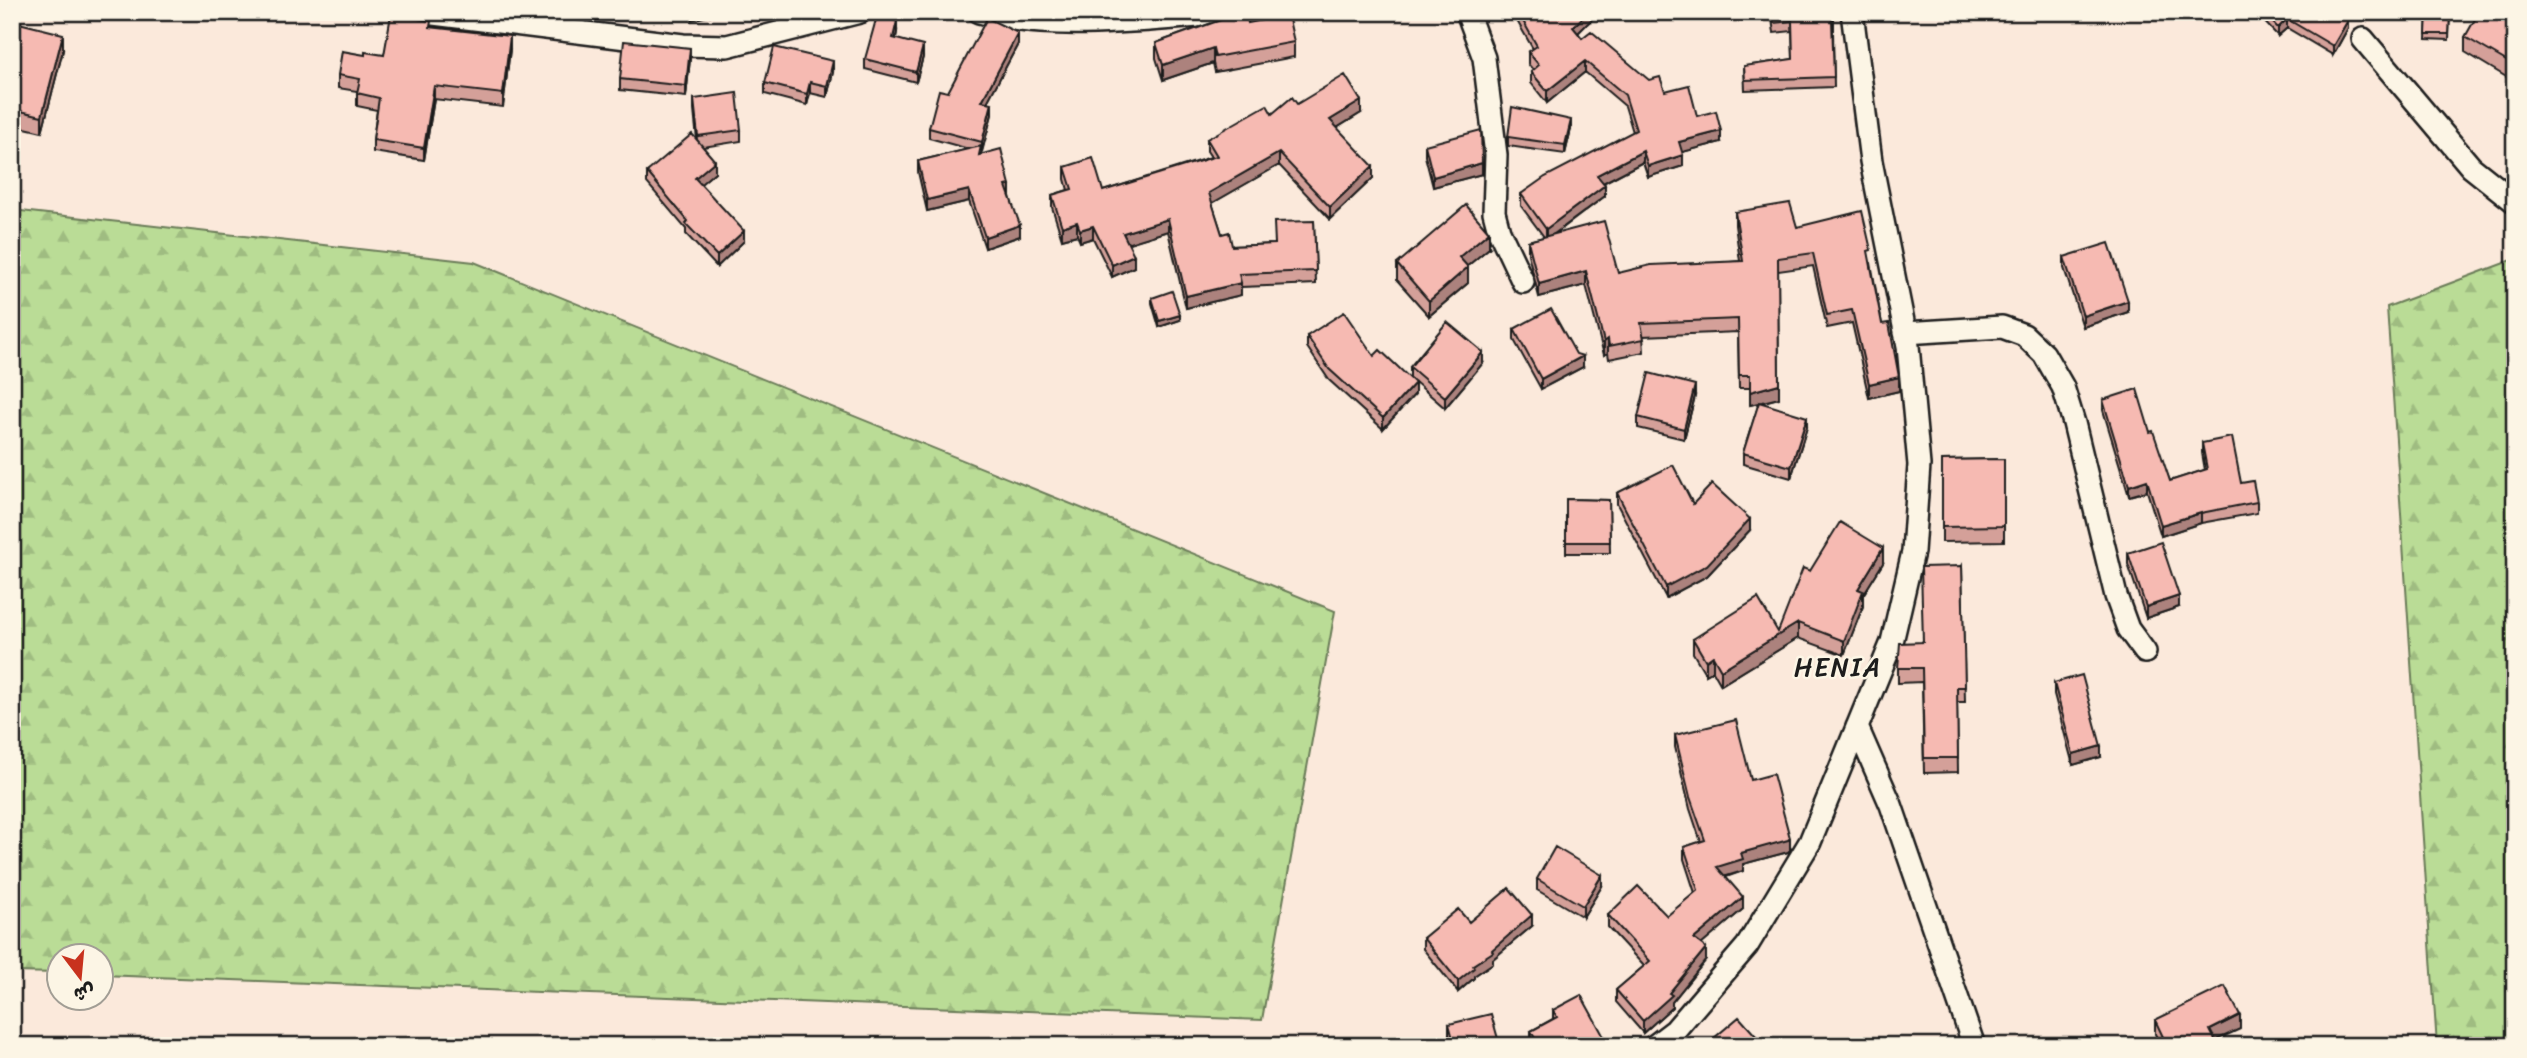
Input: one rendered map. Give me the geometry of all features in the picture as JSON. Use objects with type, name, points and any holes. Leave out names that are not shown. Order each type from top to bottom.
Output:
[{"type":"street","points":[[417,12],[683,45],[727,46],[860,12]]},
{"type":"street","points":[[979,12],[1032,23],[1143,20],[1222,12]]},
{"type":"street","points":[[1467,12],[1484,58],[1496,155],[1494,212],[1499,231],[1523,282]]},
{"type":"street","points":[[1654,1046],[1675,1030],[1747,946],[1810,842],[1892,642],[1913,552],[1919,465],[1905,332],[1871,161],[1852,12]]},
{"type":"street","points":[[2363,39],[2471,167],[2515,202]]},
{"type":"street","points":[[1905,332],[2002,327],[2024,335],[2044,354],[2063,387],[2116,596],[2128,629],[2145,652]]},
{"type":"street","points":[[1857,727],[1891,805],[1974,1046]]},
{"type":"green space","points":[[12,210],[474,262],[1335,611],[1262,1020],[116,976],[116,942],[46,942],[46,973],[12,972]]},
{"type":"green space","points":[[2515,259],[2515,1046],[2437,1046],[2387,307]]},
{"type":"building","points":[[1246,12],[1248,23],[1288,15],[1294,42],[1215,57],[1213,48],[1163,65],[1156,43]]},
{"type":"building","points":[[1518,12],[1588,12],[1573,27],[1582,38],[1591,31],[1649,80],[1660,77],[1665,91],[1689,85],[1697,116],[1716,111],[1721,131],[1679,142],[1683,155],[1648,166],[1643,151],[1597,175],[1605,185],[1546,229],[1521,194],[1545,177],[1636,130],[1625,95],[1585,61],[1547,91],[1531,72],[1539,65],[1528,52],[1537,46]]},
{"type":"building","points":[[1772,12],[1833,12],[1834,77],[1745,80],[1744,66],[1793,59],[1792,21],[1774,23]]},
{"type":"building","points":[[2263,12],[2336,12],[2348,20],[2333,46],[2287,19],[2278,28]]},
{"type":"building","points":[[2427,12],[2450,12],[2449,34],[2426,34]]},
{"type":"building","points":[[2479,12],[2515,12],[2515,52],[2508,62],[2465,37]]},
{"type":"building","points":[[391,15],[431,21],[430,27],[510,36],[503,94],[434,86],[424,148],[373,140],[379,98],[357,93],[360,79],[338,75],[342,51],[384,55]]},
{"type":"building","points":[[877,16],[897,21],[893,38],[923,46],[916,72],[865,59]]},
{"type":"building","points":[[987,18],[1018,33],[982,101],[992,103],[982,142],[929,128],[939,90],[948,92]]},
{"type":"building","points":[[19,23],[63,34],[42,116],[12,109],[12,48]]},
{"type":"building","points":[[624,41],[690,48],[686,86],[620,79]]},
{"type":"building","points":[[774,47],[833,61],[827,86],[810,82],[807,94],[765,83]]},
{"type":"building","points":[[1345,75],[1361,101],[1330,120],[1373,166],[1330,207],[1279,153],[1209,193],[1222,234],[1229,232],[1232,246],[1275,244],[1274,222],[1314,221],[1316,271],[1239,274],[1241,283],[1186,296],[1168,219],[1123,233],[1134,255],[1112,265],[1093,226],[1080,230],[1077,222],[1062,227],[1052,195],[1072,189],[1065,167],[1093,158],[1103,191],[1217,156],[1207,139],[1267,105],[1272,114],[1292,97],[1297,104]]},
{"type":"building","points":[[737,93],[741,130],[698,136],[694,99]]},
{"type":"building","points":[[1512,107],[1571,120],[1565,145],[1508,137]]},
{"type":"building","points":[[1481,130],[1482,163],[1433,177],[1425,145]]},
{"type":"building","points":[[692,134],[715,161],[695,178],[744,231],[717,256],[686,224],[688,221],[647,172]]},
{"type":"building","points":[[981,146],[979,155],[1001,149],[1010,185],[1006,186],[1020,225],[985,237],[969,190],[927,200],[918,161]]},
{"type":"building","points":[[1790,203],[1797,227],[1862,211],[1882,324],[1889,323],[1899,377],[1869,384],[1852,310],[1827,315],[1813,253],[1778,258],[1779,384],[1750,392],[1750,375],[1739,375],[1738,319],[1641,323],[1644,339],[1609,346],[1608,339],[1604,342],[1586,271],[1539,284],[1528,241],[1604,221],[1618,273],[1651,265],[1743,261],[1735,212]]},
{"type":"building","points":[[1466,205],[1489,232],[1459,257],[1468,267],[1429,301],[1397,264]]},
{"type":"building","points":[[2109,243],[2128,301],[2083,316],[2064,257]]},
{"type":"building","points":[[1172,291],[1180,315],[1159,321],[1152,298]]},
{"type":"building","points":[[1551,309],[1576,354],[1583,356],[1541,379],[1514,329]]},
{"type":"building","points":[[1344,312],[1374,356],[1380,350],[1415,383],[1383,418],[1329,369],[1307,336]]},
{"type":"building","points":[[1447,322],[1483,352],[1445,397],[1410,367]]},
{"type":"building","points":[[1649,373],[1695,385],[1684,429],[1638,417]]},
{"type":"building","points":[[2137,389],[2150,432],[2153,431],[2170,481],[2207,469],[2202,443],[2232,437],[2241,483],[2253,481],[2257,502],[2201,513],[2161,525],[2147,480],[2129,486],[2103,400]]},
{"type":"building","points":[[1759,402],[1807,417],[1791,467],[1743,453]]},
{"type":"building","points":[[2004,459],[2004,526],[1942,527],[1942,460]]},
{"type":"building","points":[[1673,465],[1693,504],[1712,484],[1750,519],[1707,565],[1666,587],[1617,493]]},
{"type":"building","points":[[1566,499],[1609,500],[1610,542],[1566,542]]},
{"type":"building","points":[[1840,522],[1883,548],[1858,589],[1863,591],[1844,641],[1798,623],[1721,670],[1713,656],[1706,661],[1693,639],[1758,598],[1778,632],[1803,568],[1810,571]]},
{"type":"building","points":[[2161,542],[2179,596],[2146,607],[2128,553]]},
{"type":"building","points":[[1962,566],[1965,687],[1957,687],[1958,758],[1924,758],[1922,668],[1898,668],[1900,643],[1923,642],[1921,567]]},
{"type":"building","points":[[2082,675],[2101,746],[2073,754],[2054,683]]},
{"type":"building","points":[[1736,720],[1751,780],[1773,774],[1790,838],[1741,853],[1743,859],[1717,867],[1743,897],[1694,939],[1706,948],[1669,993],[1672,995],[1643,1021],[1616,990],[1650,961],[1608,915],[1638,886],[1667,916],[1698,890],[1684,847],[1705,840],[1690,797],[1675,735]]},
{"type":"building","points":[[1555,847],[1602,875],[1583,906],[1537,879]]},
{"type":"building","points":[[1509,888],[1532,915],[1458,981],[1423,938],[1458,909],[1469,922]]},
{"type":"building","points":[[2225,986],[2240,1015],[2210,1030],[2218,1046],[2152,1046],[2164,1039],[2155,1020]]},
{"type":"building","points":[[1581,995],[1609,1046],[1539,1046],[1531,1031],[1557,1017],[1553,1010]]},
{"type":"building","points":[[1491,1014],[1500,1046],[1455,1046],[1449,1024]]},
{"type":"building","points":[[1739,1017],[1765,1046],[1714,1046],[1713,1039]]},
{"type":"building","points":[[1397,1038],[1403,1046],[1376,1046],[1380,1042]]},
{"type":"building","points":[[2344,1038],[2347,1046],[2326,1046]]},
{"type":"building","points":[[2395,1039],[2399,1046],[2384,1046]]},
{"type":"district","name":"HENIA","points":[[1838,667]]}]
